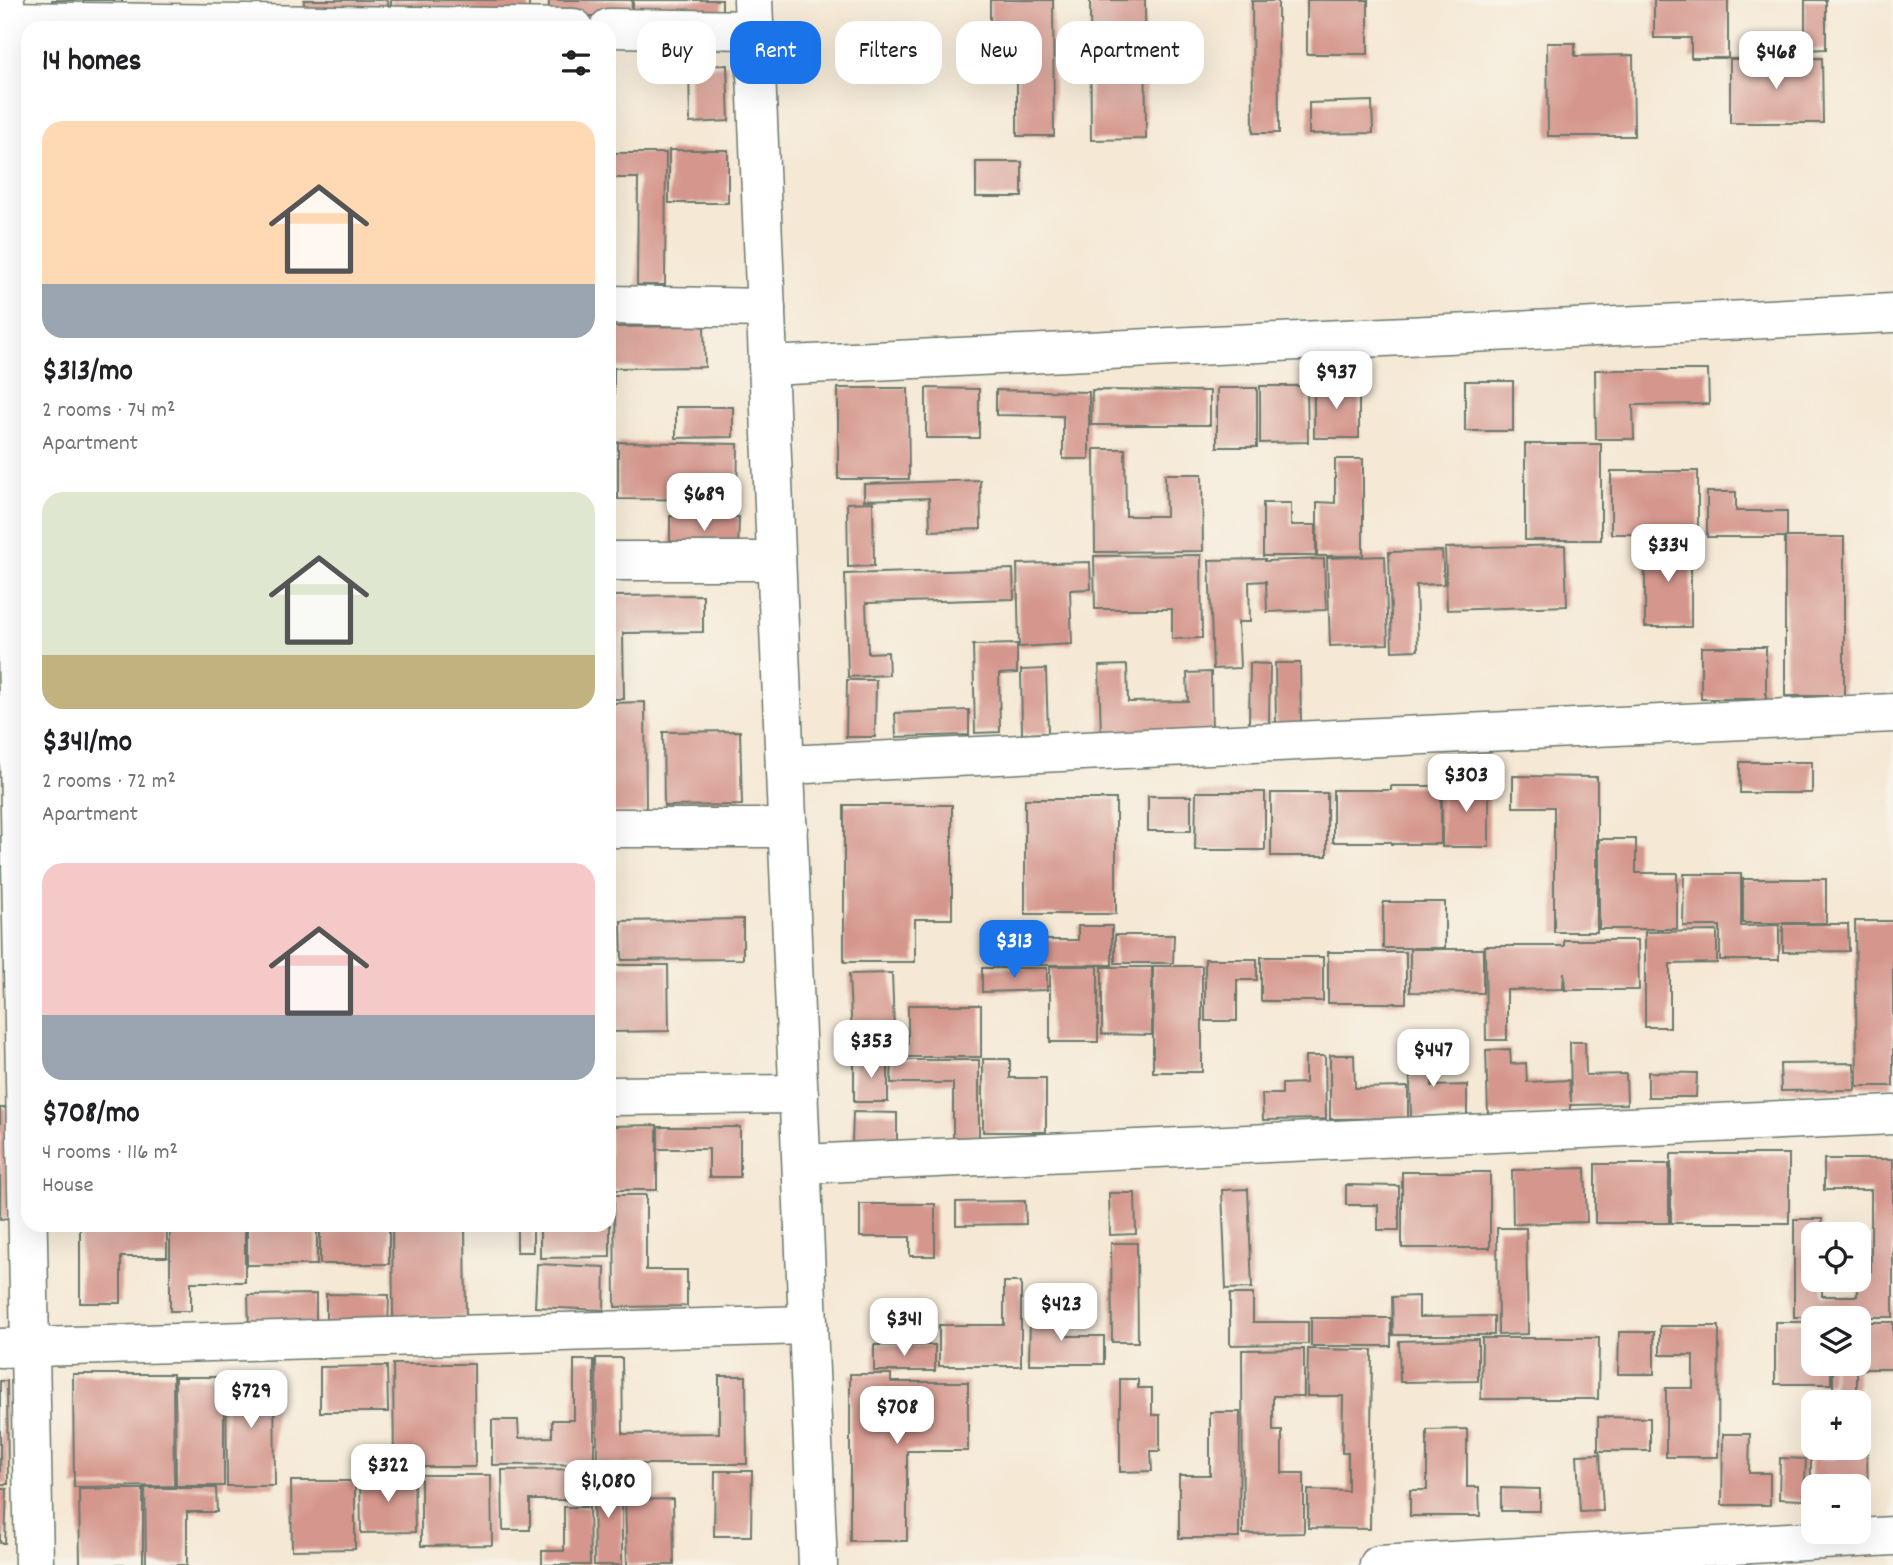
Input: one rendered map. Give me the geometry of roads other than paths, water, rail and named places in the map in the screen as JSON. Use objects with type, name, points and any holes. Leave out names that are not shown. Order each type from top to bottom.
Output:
[{"type":"street","points":[[34,1565],[15,1348],[18,1099],[13,295],[3,14],[288,21]]},
{"type":"street","points":[[616,28],[754,15],[818,1565]]},
{"type":"street","points":[[616,305],[766,308]]},
{"type":"street","points":[[768,366],[1893,313]]},
{"type":"street","points":[[616,561],[776,561]]},
{"type":"street","points":[[785,765],[1893,713]]},
{"type":"street","points":[[616,828],[788,828]]},
{"type":"street","points":[[616,1096],[799,1094]]},
{"type":"street","points":[[802,1164],[1893,1115]]},
{"type":"street","points":[[15,1348],[808,1325]]},
{"type":"street","points":[[1379,1565],[1893,1536]]}]
